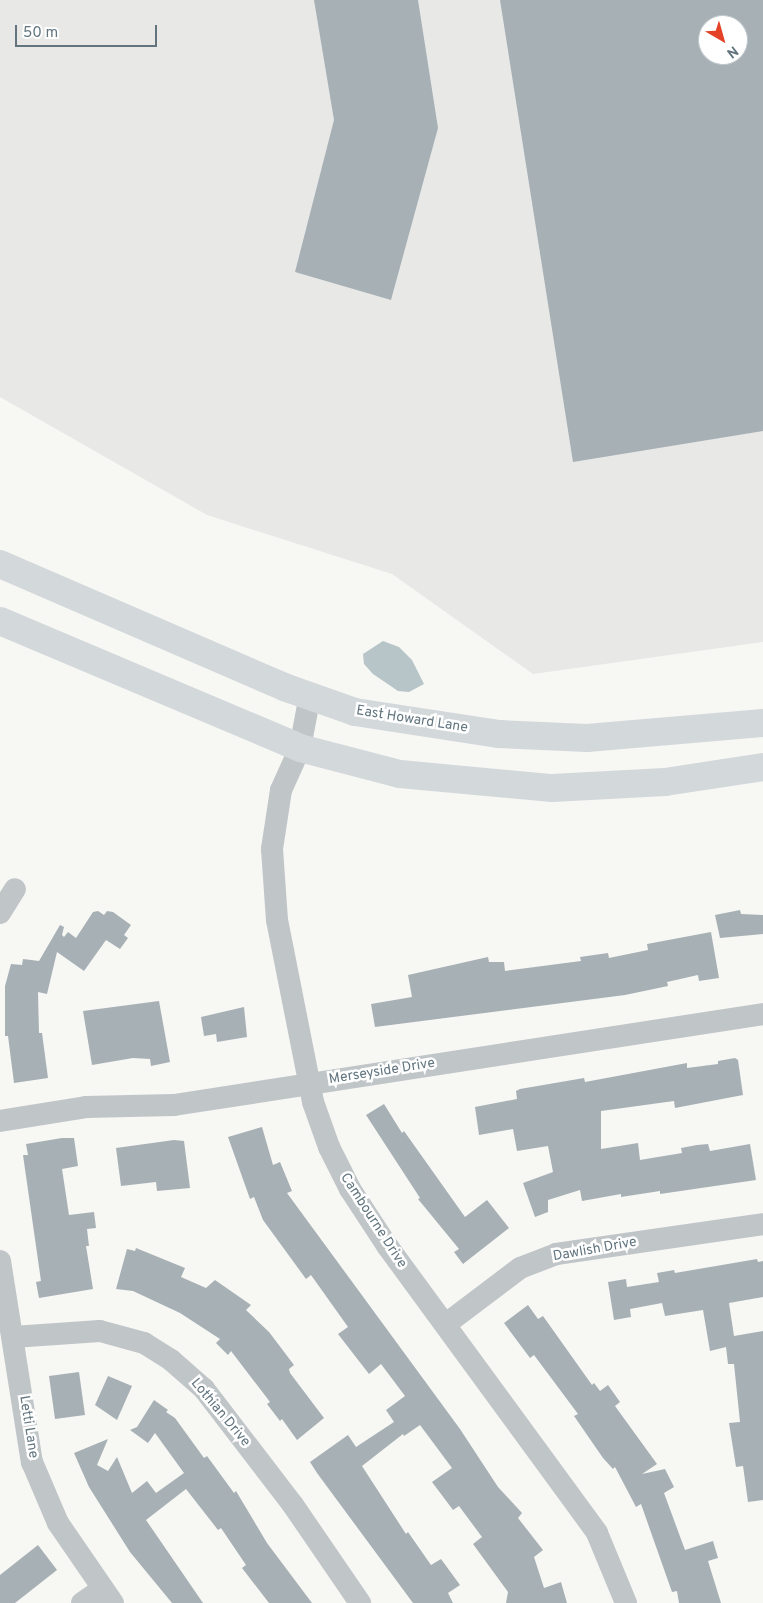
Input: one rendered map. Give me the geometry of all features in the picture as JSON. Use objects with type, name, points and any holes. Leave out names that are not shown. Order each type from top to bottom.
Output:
[{"type":"main road","name":"East Howard Lane","points":[[0,564],[310,696],[355,712],[506,734],[587,738],[763,722]]},
{"type":"main road","points":[[0,621],[300,748],[400,774],[552,788],[665,782],[763,767]]},
{"type":"street","name":"Cambourne Drive","points":[[310,696],[300,748],[281,790],[272,849],[277,920],[308,1083],[329,1147],[350,1189],[388,1247],[597,1533],[626,1603]]},
{"type":"street","points":[[0,913],[15,889]]},
{"type":"street","name":"Merseyside Drive","points":[[0,1121],[86,1107],[174,1105],[763,1014]]},
{"type":"street","name":"Dawlish Drive","points":[[446,1324],[520,1268],[556,1254],[763,1224]]},
{"type":"street","name":"Letti Lane","points":[[0,1261],[32,1462],[58,1523],[107,1596]]},
{"type":"street","name":"Lothian Drive","points":[[13,1337],[100,1331],[144,1343],[171,1360],[204,1389],[293,1505],[360,1603]]},
{"type":"street","points":[[82,1603],[107,1596]]},
{"type":"shaded area","points":[[0,0],[763,0],[763,642],[533,674],[392,574],[207,515],[0,397]]},
{"type":"shaded area","points":[[383,641],[399,647],[412,660],[424,684],[409,692],[398,691],[373,674],[364,664],[363,654]]},
{"type":"building","points":[[314,0],[418,0],[438,128],[391,300],[295,272],[334,120]]},
{"type":"building","points":[[500,0],[763,0],[763,431],[573,462]]},
{"type":"building","points":[[740,910],[741,914],[763,915],[763,934],[720,938],[715,915]]},
{"type":"building","points":[[98,911],[104,915],[107,911],[113,912],[131,925],[124,935],[128,938],[120,949],[106,940],[84,971],[57,952],[47,994],[38,992],[39,1033],[42,1033],[48,1078],[14,1083],[8,1036],[5,1036],[5,986],[11,964],[22,965],[23,959],[39,961],[60,925],[64,927],[62,935],[64,937],[68,932],[76,938],[93,912]]},
{"type":"building","points":[[711,932],[719,978],[699,981],[698,975],[667,982],[668,986],[625,995],[375,1027],[371,1004],[412,997],[408,975],[488,957],[489,962],[504,962],[505,971],[581,961],[580,957],[608,953],[609,958],[648,950],[647,944]]},
{"type":"building","points":[[159,1001],[170,1062],[151,1066],[150,1059],[133,1058],[92,1065],[83,1011]]},
{"type":"building","points":[[244,1007],[247,1037],[217,1042],[216,1034],[204,1036],[201,1017]]},
{"type":"building","points":[[735,1058],[738,1060],[743,1095],[675,1108],[674,1101],[601,1111],[601,1149],[638,1143],[640,1160],[682,1153],[681,1148],[697,1145],[708,1144],[710,1151],[750,1144],[756,1180],[660,1194],[660,1191],[621,1197],[621,1194],[582,1201],[580,1190],[548,1200],[548,1212],[535,1217],[523,1183],[553,1172],[548,1146],[517,1151],[513,1129],[479,1135],[475,1107],[517,1099],[516,1091],[520,1089],[584,1078],[585,1082],[687,1063],[687,1068],[718,1064],[718,1061]]},
{"type":"building","points":[[384,1104],[402,1133],[404,1131],[465,1217],[487,1200],[509,1228],[463,1264],[454,1252],[459,1249],[418,1199],[420,1198],[366,1115]]},
{"type":"building","points":[[262,1127],[273,1165],[280,1162],[292,1191],[287,1193],[460,1429],[498,1487],[522,1513],[518,1518],[543,1550],[534,1557],[544,1588],[561,1582],[567,1603],[506,1603],[508,1592],[473,1544],[482,1537],[459,1506],[453,1510],[432,1482],[452,1468],[420,1425],[404,1436],[403,1434],[362,1466],[406,1534],[408,1532],[431,1565],[441,1559],[460,1585],[448,1593],[453,1603],[413,1603],[317,1473],[310,1462],[348,1435],[356,1447],[394,1422],[386,1410],[405,1396],[381,1364],[369,1374],[338,1334],[348,1327],[311,1275],[306,1279],[263,1220],[254,1197],[250,1199],[228,1137]]},
{"type":"building","points":[[74,1138],[78,1166],[62,1169],[69,1215],[94,1212],[96,1228],[87,1229],[89,1246],[86,1246],[93,1289],[39,1298],[36,1282],[41,1281],[23,1155],[28,1155],[26,1144]]},
{"type":"building","points":[[174,1140],[184,1141],[190,1188],[157,1191],[156,1182],[121,1186],[116,1148]]},
{"type":"building","points":[[136,1248],[185,1268],[181,1277],[206,1288],[215,1280],[251,1305],[246,1310],[269,1332],[294,1365],[289,1369],[290,1373],[324,1418],[297,1440],[282,1419],[280,1421],[267,1404],[270,1402],[231,1351],[228,1355],[216,1343],[220,1339],[180,1313],[133,1291],[116,1289],[127,1249],[135,1251]]},
{"type":"building","points":[[757,1259],[758,1262],[763,1261],[763,1297],[729,1303],[734,1336],[763,1331],[763,1500],[748,1502],[743,1466],[736,1467],[729,1423],[740,1422],[734,1364],[728,1364],[726,1347],[710,1351],[703,1310],[665,1316],[662,1303],[630,1309],[631,1317],[614,1320],[608,1282],[626,1279],[627,1287],[659,1282],[657,1273],[674,1270],[675,1273]]},
{"type":"building","points":[[528,1305],[538,1319],[543,1316],[592,1385],[594,1383],[600,1391],[608,1385],[620,1402],[615,1406],[657,1464],[642,1474],[665,1469],[674,1487],[664,1493],[685,1550],[713,1541],[718,1558],[708,1561],[721,1603],[679,1603],[677,1591],[672,1592],[641,1504],[636,1507],[615,1467],[613,1469],[603,1458],[574,1416],[578,1414],[534,1355],[530,1358],[504,1323]]},
{"type":"building","points":[[79,1372],[85,1415],[55,1419],[49,1376]]},
{"type":"building","points":[[108,1376],[132,1386],[117,1420],[95,1405]]},
{"type":"building","points":[[154,1400],[168,1410],[166,1412],[175,1418],[204,1458],[207,1456],[234,1493],[236,1491],[267,1543],[312,1603],[269,1603],[242,1568],[246,1565],[221,1528],[218,1530],[186,1489],[146,1520],[203,1603],[172,1603],[130,1552],[89,1487],[74,1453],[108,1439],[97,1465],[108,1471],[117,1457],[132,1493],[147,1481],[156,1493],[184,1473],[155,1433],[148,1443],[130,1430],[137,1427]]},
{"type":"building","points":[[38,1545],[57,1570],[15,1603],[0,1603],[0,1575]]}]
